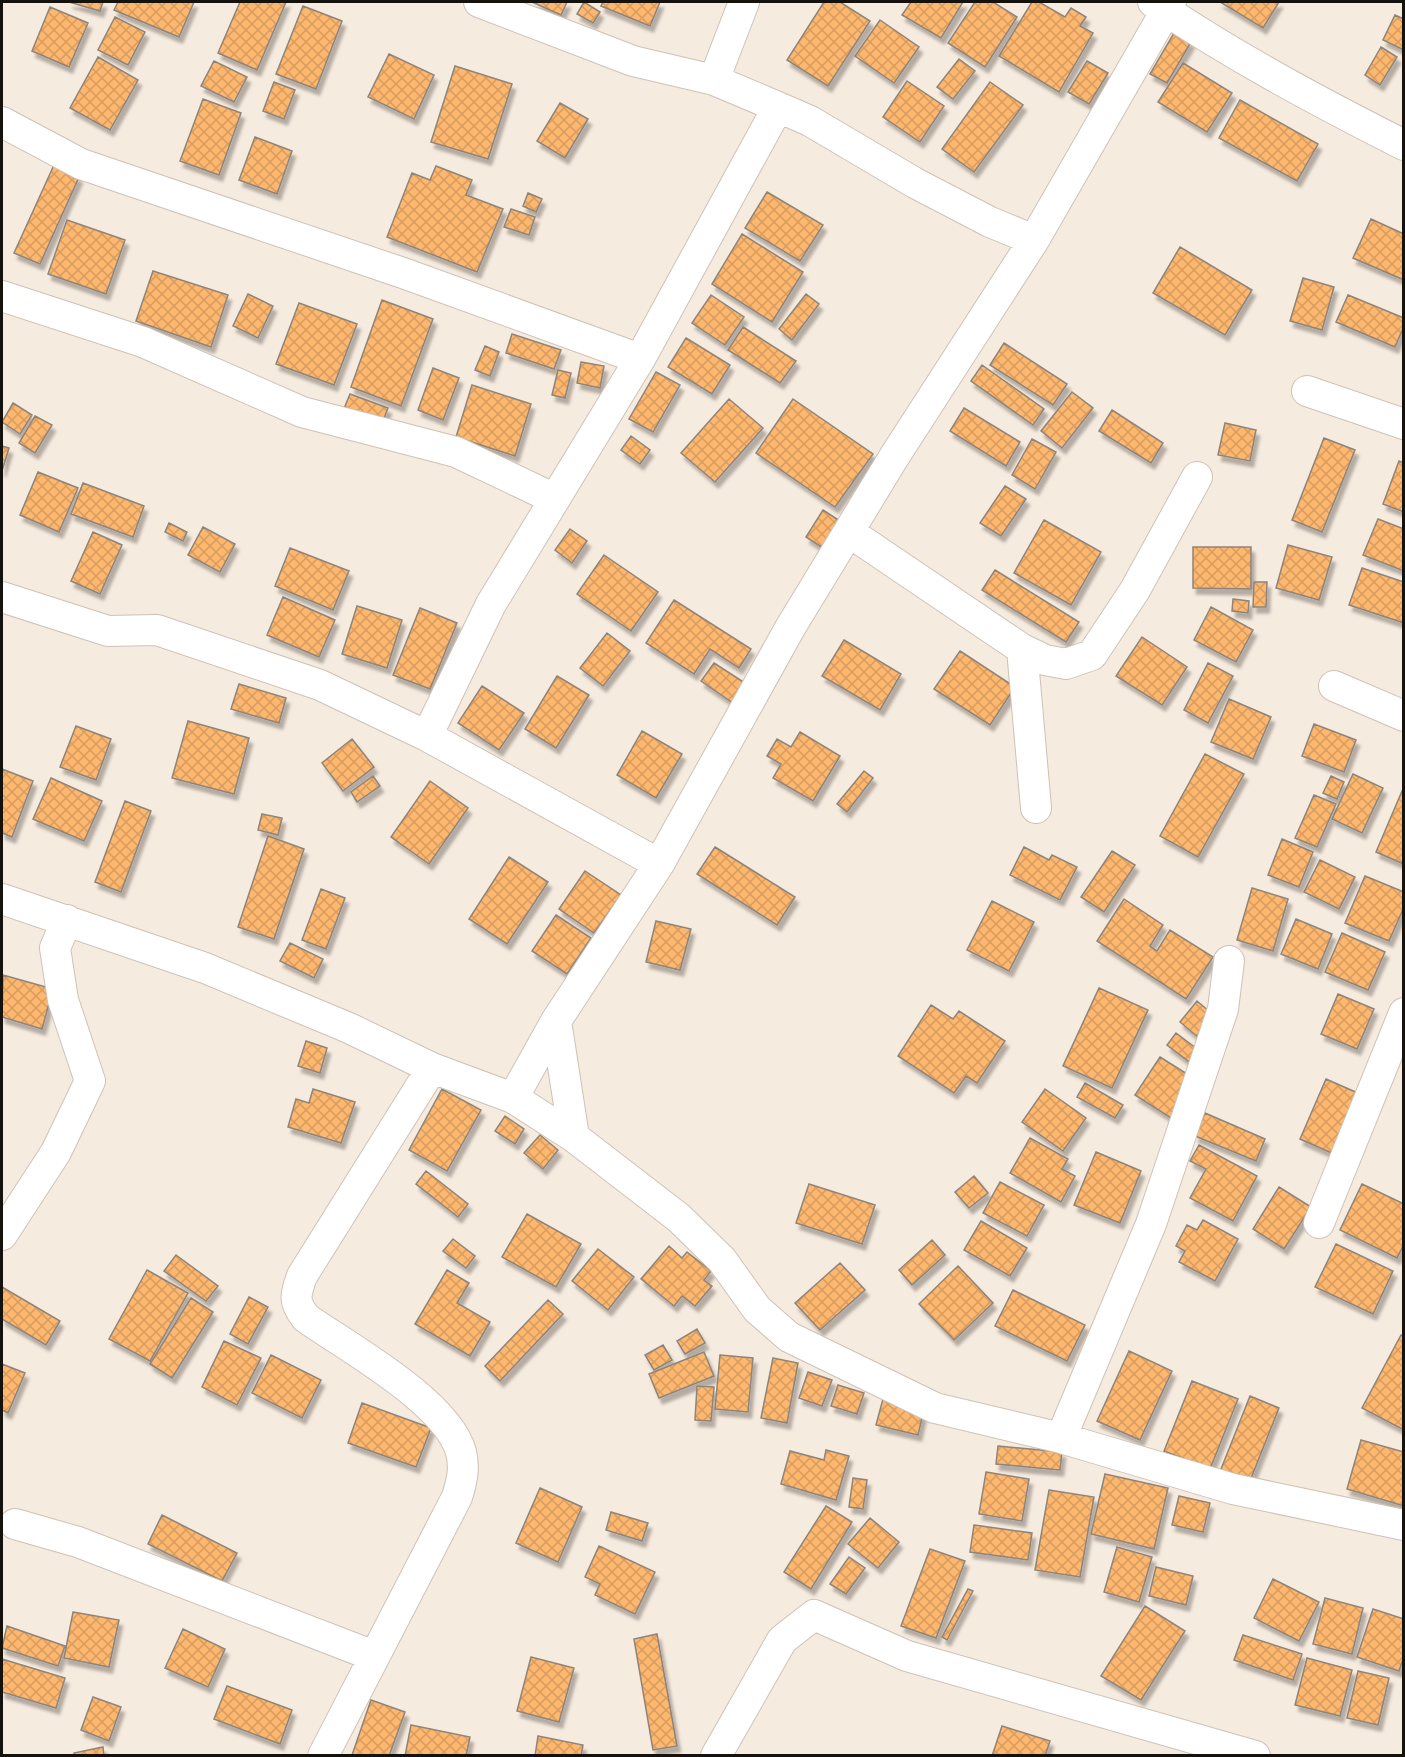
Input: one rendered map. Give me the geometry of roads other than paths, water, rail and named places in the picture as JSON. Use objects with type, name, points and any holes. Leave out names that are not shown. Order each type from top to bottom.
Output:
[{"type":"street","points":[[479,2],[633,61],[714,80],[778,107],[810,121],[915,183],[990,222],[1034,240]]},
{"type":"street","points":[[714,80],[744,2]]},
{"type":"street","points":[[513,1098],[556,1021],[659,864],[790,628],[1034,240],[1164,5],[1215,44],[1404,145]]},
{"type":"street","points":[[427,736],[491,604],[640,359],[778,107]]},
{"type":"street","points":[[2,122],[81,164],[403,273],[640,359]]},
{"type":"street","points":[[2,296],[143,342],[302,412],[456,452],[555,499]]},
{"type":"street","points":[[1306,391],[1404,424]]},
{"type":"street","points":[[849,532],[1022,650],[1045,660],[1066,664],[1092,655],[1135,590],[1197,477]]},
{"type":"street","points":[[2,597],[108,631],[157,630],[320,685],[427,736],[659,864]]},
{"type":"street","points":[[1022,650],[1036,808]]},
{"type":"street","points":[[1334,686],[1404,716]]},
{"type":"street","points":[[2,898],[205,968],[349,1028],[432,1068],[513,1098],[574,1137],[679,1218],[723,1260],[757,1309],[789,1337],[935,1408],[1061,1438],[1233,1489],[1404,1526]]},
{"type":"street","points":[[2,1235],[56,1152],[90,1081],[63,1000],[55,948],[67,920]]},
{"type":"street","points":[[1061,1438],[1151,1224],[1223,1009],[1229,961]]},
{"type":"street","points":[[1318,1223],[1404,1012]]},
{"type":"street","points":[[556,1021],[574,1137]]},
{"type":"street","points":[[323,1755],[457,1497],[464,1473],[461,1450],[447,1425],[423,1399],[306,1318],[297,1306],[296,1295],[302,1276],[432,1068]]},
{"type":"street","points":[[15,1524],[78,1542],[374,1656]]},
{"type":"street","points":[[716,1755],[782,1640],[814,1615],[907,1656],[1255,1755]]}]
